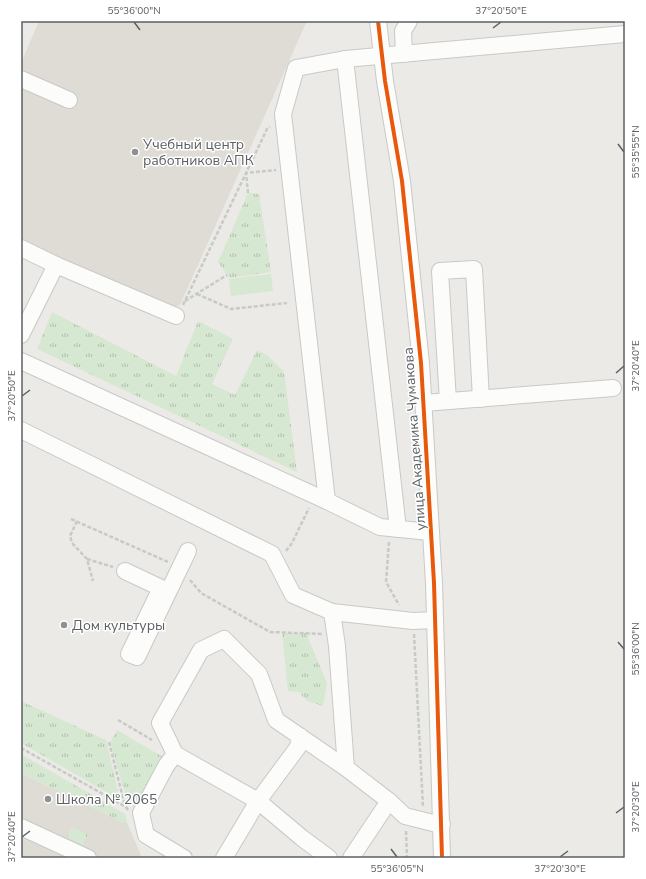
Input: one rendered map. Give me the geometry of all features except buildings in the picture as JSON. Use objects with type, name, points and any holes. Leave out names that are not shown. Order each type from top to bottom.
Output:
[{"type":"street","points":[[404,54],[403,31],[409,21]]},
{"type":"street","name":"улица Академика Чумакова","points":[[379,22],[382,56],[402,181],[421,363],[434,583],[442,858]]},
{"type":"street","points":[[321,498],[283,114],[296,68],[345,59],[625,34]]},
{"type":"street","points":[[345,59],[394,528]]},
{"type":"street","points":[[21,79],[69,100]]},
{"type":"street","points":[[21,248],[56,265],[179,312]]},
{"type":"street","points":[[21,334],[56,265]]},
{"type":"street","points":[[448,401],[440,271],[474,269],[481,399]]},
{"type":"street","points":[[21,361],[321,498],[380,527],[430,532]]},
{"type":"street","points":[[424,403],[613,388]]},
{"type":"street","points":[[21,430],[272,554],[293,594],[332,612],[413,621],[435,620]]},
{"type":"street","points":[[125,571],[161,588],[129,654],[137,657],[188,551]]},
{"type":"street","points":[[332,612],[346,768]]},
{"type":"street","points":[[329,858],[258,802],[175,754],[160,723],[201,650],[224,639],[259,674],[276,720],[346,768],[389,801],[405,816],[442,824]]},
{"type":"street","points":[[224,858],[258,802],[298,747],[300,736]]},
{"type":"street","points":[[175,754],[166,766],[141,813],[146,834],[184,858]]},
{"type":"street","points":[[351,858],[389,801]]},
{"type":"street","points":[[21,826],[88,858]]},
{"type":"path","points":[[179,312],[267,129],[283,114]]},
{"type":"path","points":[[246,173],[289,168]]},
{"type":"path","points":[[246,173],[248,193]]},
{"type":"path","points":[[185,302],[227,275]]},
{"type":"path","points":[[197,294],[231,309],[287,303]]},
{"type":"path","points":[[276,562],[292,544],[321,498]]},
{"type":"path","points":[[71,518],[180,568],[201,593],[270,632],[335,635]]},
{"type":"path","points":[[77,521],[70,536],[72,543],[87,558],[125,571]]},
{"type":"path","points":[[394,528],[386,582],[404,613],[413,621],[423,808],[405,816],[407,858]]},
{"type":"path","points":[[87,558],[93,581]]},
{"type":"path","points":[[118,720],[175,754]]},
{"type":"path","points":[[109,742],[126,807]]},
{"type":"path","points":[[21,748],[126,807],[130,812]]},
{"type":"shaded area","name":"Учебный центр работников АПК","points":[[39,21],[307,21],[180,305],[170,308],[21,240],[21,63]]},
{"type":"shaded area","name":"Школа № 2065","points":[[21,773],[128,825],[142,858],[21,858]]},
{"type":"green space","points":[[248,193],[259,194],[271,272],[229,278],[218,262]]},
{"type":"green space","points":[[271,274],[273,291],[231,296],[229,279]]},
{"type":"green space","points":[[52,312],[176,376],[198,321],[233,339],[212,384],[235,395],[257,350],[267,355],[284,372],[297,472],[37,349]]},
{"type":"green space","points":[[282,633],[306,633],[327,683],[323,706],[307,701],[299,692],[288,691]]},
{"type":"green space","points":[[21,701],[106,740],[120,800],[21,743]]},
{"type":"green space","points":[[117,730],[163,757],[136,808],[128,803],[110,743]]},
{"type":"green space","points":[[21,754],[125,814],[128,825],[21,773]]},
{"type":"green space","points":[[72,827],[88,835],[83,845],[67,837]]},
{"type":"cycle path","points":[[378,21],[385,81],[402,181],[421,363],[434,583],[442,858]]},
{"type":"place","name":"Учебный центр работников АПК","points":[[135,152]]},
{"type":"place","name":"Дом культуры","points":[[64,625]]},
{"type":"place","name":"Школа № 2065","points":[[48,799]]}]
